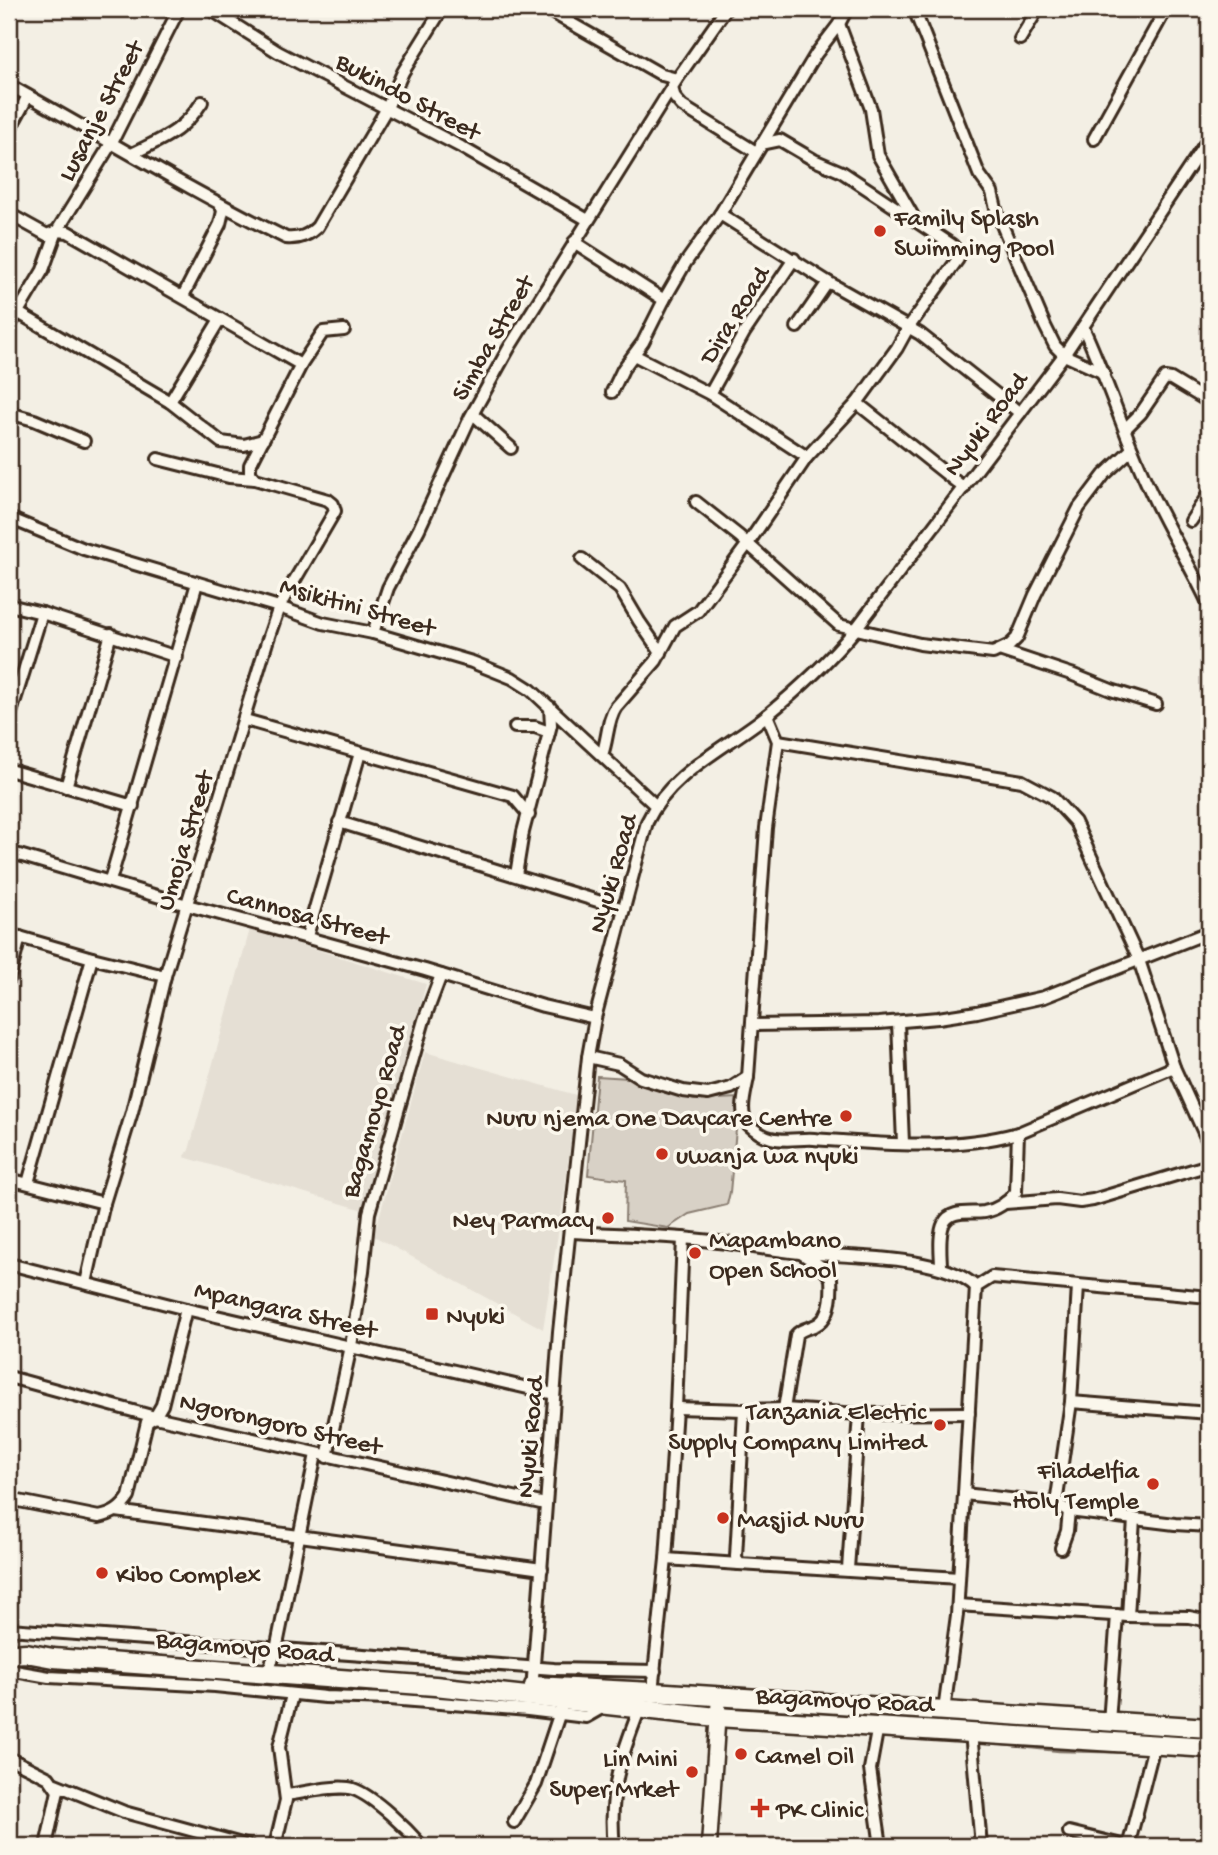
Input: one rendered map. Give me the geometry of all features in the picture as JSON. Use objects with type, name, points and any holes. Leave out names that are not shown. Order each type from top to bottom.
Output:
[{"type":"highway","name":"Bagamoyo Road","points":[[10,1666],[26,1653],[53,1658],[273,1673],[399,1692],[435,1686],[478,1690],[652,1692],[1209,1728]]},
{"type":"highway","name":"Bagamoyo Road","points":[[532,1691],[561,1707],[607,1705],[717,1717],[1156,1742],[1209,1748]]},
{"type":"main road","points":[[709,1846],[719,1696]]},
{"type":"street","name":"Lusanje Street","points":[[12,318],[43,270],[57,231],[112,142],[179,9]]},
{"type":"street","name":"Bukindo Street","points":[[210,9],[278,52],[461,147],[588,220]]},
{"type":"street","points":[[9,85],[221,206],[286,238],[303,237],[311,233],[387,108],[403,72],[442,9]]},
{"type":"street","points":[[546,9],[662,75],[675,84],[675,98],[682,106],[758,148],[780,140],[814,160],[842,172],[955,248],[958,259],[857,403],[807,457],[698,611],[675,626],[661,653],[612,713],[602,755]]},
{"type":"street","name":"Simba Street","points":[[373,633],[388,588],[473,414],[509,348],[675,84],[726,9]]},
{"type":"street","points":[[612,392],[623,369],[643,342],[664,300],[720,214],[816,54],[847,9]]},
{"type":"street","points":[[914,9],[979,174],[992,192],[997,213],[1055,346],[1064,355],[1104,373]]},
{"type":"street","points":[[1020,39],[1038,9]]},
{"type":"street","points":[[1094,139],[1166,9]]},
{"type":"street","points":[[839,24],[871,109],[878,155],[917,222]]},
{"type":"street","points":[[9,131],[28,96]]},
{"type":"street","points":[[132,154],[180,129],[191,120],[202,103]]},
{"type":"street","name":"Nyuki Road","points":[[532,1691],[554,1394],[588,1057],[595,1018],[647,822],[655,805],[683,776],[767,715],[829,660],[855,630],[1064,355],[1209,138]]},
{"type":"street","points":[[183,296],[220,224],[223,211],[221,206]]},
{"type":"street","points":[[9,214],[47,235],[57,231],[68,232],[301,365]]},
{"type":"street","points":[[720,214],[794,258],[828,282],[919,334],[1020,413]]},
{"type":"street","points":[[575,242],[664,300]]},
{"type":"street","name":"Dira Road","points":[[710,394],[744,332],[794,258]]},
{"type":"street","points":[[797,327],[828,282]]},
{"type":"street","points":[[12,318],[170,402],[220,442],[244,445],[263,440]]},
{"type":"street","points":[[170,402],[220,318]]},
{"type":"street","points":[[1083,327],[1154,498],[1209,605]]},
{"type":"street","points":[[255,479],[250,473],[250,465],[301,365],[323,332],[344,330]]},
{"type":"street","points":[[634,355],[710,394],[807,457]]},
{"type":"street","points":[[1125,429],[1141,413],[1165,378],[1209,402]]},
{"type":"street","points":[[857,403],[964,488]]},
{"type":"street","points":[[9,413],[34,420],[84,441]]},
{"type":"street","points":[[473,414],[511,448]]},
{"type":"street","points":[[696,502],[839,625],[920,644],[993,653],[1002,651],[1017,638],[1079,508],[1104,475],[1132,449]]},
{"type":"street","points":[[158,459],[210,473],[255,479]]},
{"type":"street","name":"Umoja Street","points":[[86,1283],[104,1203],[132,1112],[165,976],[279,607],[333,517],[335,507],[328,500],[255,479]]},
{"type":"street","points":[[1191,521],[1209,493]]},
{"type":"street","name":"Msikitini Street","points":[[9,519],[84,549],[279,607],[323,623],[373,633],[472,662],[512,678],[551,707],[655,805]]},
{"type":"street","points":[[582,559],[620,589],[661,653]]},
{"type":"street","points":[[110,881],[197,583]]},
{"type":"street","points":[[9,606],[111,634],[177,657]]},
{"type":"street","points":[[9,719],[41,613]]},
{"type":"street","points":[[66,787],[111,634]]},
{"type":"street","points":[[1002,651],[1156,704]]},
{"type":"street","points":[[516,875],[523,832],[551,725],[551,707]]},
{"type":"street","points":[[767,715],[778,741],[766,828],[744,1118],[753,1129],[772,1139],[957,1144],[990,1140],[1018,1133],[1174,1067]]},
{"type":"street","points":[[245,720],[513,796],[528,815]]},
{"type":"street","points":[[515,727],[535,727],[549,732]]},
{"type":"street","points":[[778,741],[1022,781],[1052,797],[1075,822],[1139,960],[1174,1067],[1209,1144]]},
{"type":"street","points":[[307,936],[360,753]]},
{"type":"street","points":[[9,769],[133,806]]},
{"type":"street","points":[[339,822],[624,909]]},
{"type":"street","name":"Cannosa Street","points":[[9,852],[542,1006],[595,1018]]},
{"type":"street","points":[[752,1025],[898,1022],[977,1012],[1044,997],[1209,932]]},
{"type":"street","points":[[9,934],[165,976]]},
{"type":"street","points":[[9,979],[20,937]]},
{"type":"street","points":[[28,1183],[92,958]]},
{"type":"street","name":"Bagamoyo Road","points":[[275,1693],[273,1673],[276,1650],[299,1535],[351,1346],[369,1213],[425,1020],[441,975]]},
{"type":"street","points":[[898,1022],[903,1143]]},
{"type":"street","points":[[588,1057],[619,1064],[641,1078],[683,1091],[708,1094],[731,1088],[748,1077]]},
{"type":"street","points":[[940,1267],[942,1227],[948,1217],[954,1214],[986,1212],[1004,1203],[1016,1192],[1018,1133]]},
{"type":"street","points":[[1004,1203],[1057,1199],[1080,1202],[1093,1200],[1209,1166]]},
{"type":"street","points":[[9,1179],[104,1203]]},
{"type":"street","points":[[570,1232],[683,1238],[801,1253],[857,1255],[940,1267],[963,1277],[975,1287]]},
{"type":"street","points":[[652,1692],[666,1559],[683,1238]]},
{"type":"street","points":[[783,1409],[796,1335],[822,1321],[829,1307],[831,1278],[823,1268],[801,1253]]},
{"type":"street","name":"Mpangara Street","points":[[9,1264],[186,1309],[554,1394]]},
{"type":"street","points":[[975,1287],[992,1277],[1209,1297]]},
{"type":"street","points":[[1056,1504],[1071,1402],[1078,1286]]},
{"type":"street","points":[[944,1711],[958,1605],[975,1287]]},
{"type":"street","points":[[116,1511],[129,1497],[147,1422],[155,1417],[162,1405],[186,1309]]},
{"type":"street","name":"Ngorongoro Street","points":[[9,1377],[155,1417],[545,1504]]},
{"type":"street","points":[[1071,1402],[1209,1413]]},
{"type":"street","points":[[676,1408],[783,1409],[859,1414],[969,1413]]},
{"type":"street","points":[[739,1564],[736,1558],[744,1410]]},
{"type":"street","points":[[848,1569],[859,1414]]},
{"type":"street","points":[[964,1494],[1056,1504],[1069,1511],[1209,1526]]},
{"type":"street","points":[[9,1499],[99,1517],[116,1511],[542,1569]]},
{"type":"street","points":[[1061,1548],[1067,1531],[1069,1511]]},
{"type":"street","points":[[1109,1722],[1134,1519]]},
{"type":"street","points":[[666,1559],[959,1578]]},
{"type":"street","points":[[958,1605],[1122,1616],[1189,1617],[1209,1621]]},
{"type":"street","points":[[9,1629],[534,1667],[655,1671]]},
{"type":"street","points":[[435,1686],[437,1660]]},
{"type":"street","points":[[10,1666],[49,1677],[215,1686],[292,1695],[399,1692],[561,1707],[536,1784],[514,1822]]},
{"type":"street","points":[[275,1846],[286,1795],[279,1747],[292,1695]]},
{"type":"street","points":[[614,1846],[611,1820],[614,1788],[620,1759],[640,1708]]},
{"type":"street","points":[[878,1726],[870,1769],[881,1846]]},
{"type":"street","points":[[971,1732],[981,1846]]},
{"type":"street","points":[[1069,1832],[1122,1845],[1129,1843],[1156,1742]]},
{"type":"street","points":[[9,1758],[33,1769],[55,1784],[124,1812],[249,1846]]},
{"type":"street","points":[[46,1846],[57,1799],[55,1784]]},
{"type":"street","points":[[286,1795],[342,1788],[355,1789],[406,1827],[422,1846]]},
{"type":"shaded area","points":[[250,929],[426,984],[363,1210],[184,1157],[189,1150]]},
{"type":"shaded area","points":[[425,1052],[576,1095],[565,1189],[543,1329],[374,1236]]},
{"type":"shaded area","name":"uwanja wa nyuki","points":[[597,1076],[629,1078],[694,1100],[739,1098],[727,1205],[689,1214],[668,1228],[625,1221],[626,1180],[588,1175]]},
{"type":"waterway","points":[[16,1663],[51,1666]]},
{"type":"waterway","points":[[58,1667],[272,1685]]},
{"type":"waterway","points":[[285,1686],[365,1690]]},
{"type":"waterway","points":[[422,1694],[447,1696]]},
{"type":"waterway","points":[[642,1717],[695,1725]]},
{"type":"waterway","points":[[739,1729],[861,1735]]},
{"type":"waterway","points":[[976,1742],[1059,1751],[1147,1753]]},
{"type":"place","name":"Family Splash Swimming Pool","points":[[880,231]]},
{"type":"place","name":"Nuru njema One Daycare Centre","points":[[846,1116]]},
{"type":"place","name":"uwanja wa nyuki","points":[[662,1154]]},
{"type":"place","name":"Ney Parmacy","points":[[608,1218]]},
{"type":"place","name":"Mapambano Open School","points":[[695,1253]]},
{"type":"place","name":"Nyuki","points":[[432,1314]]},
{"type":"place","name":"Tanzania Electric Supply Company Limited","points":[[940,1425]]},
{"type":"place","name":"Filadelfia Holy Temple","points":[[1153,1484]]},
{"type":"place","name":"Masjid Nuru","points":[[723,1518]]},
{"type":"place","name":"Kibo Complex","points":[[102,1573]]},
{"type":"place","name":"Camel Oil","points":[[741,1754]]},
{"type":"place","name":"Lin Mini Super Mrket","points":[[692,1772]]},
{"type":"place","name":"PK Clinic","points":[[760,1808]]}]
